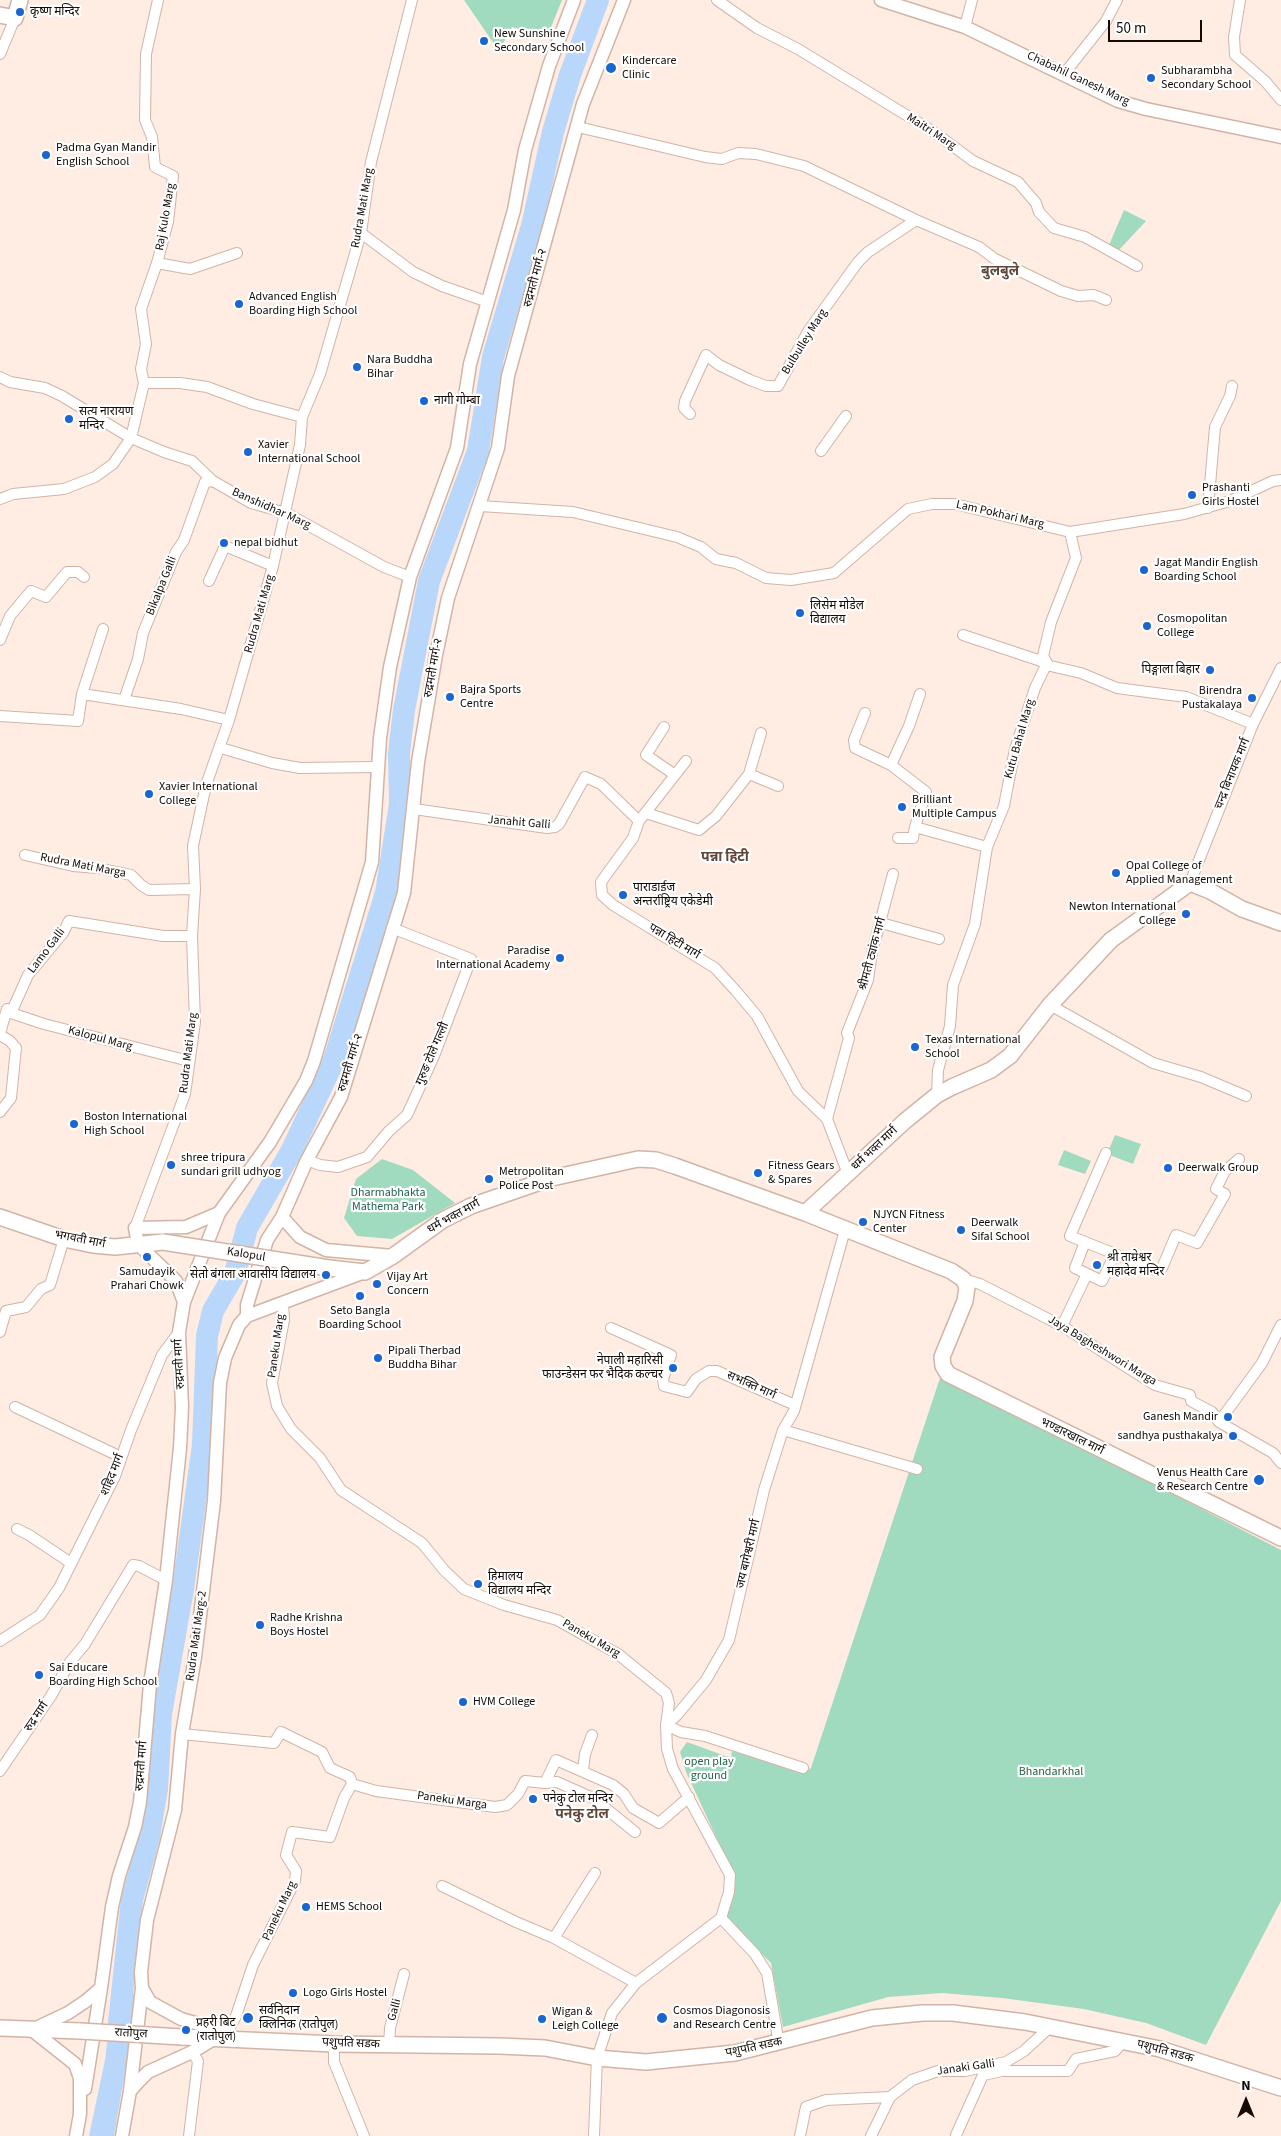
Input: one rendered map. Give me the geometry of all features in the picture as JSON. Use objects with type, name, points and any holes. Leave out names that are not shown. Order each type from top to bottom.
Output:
[{"type":"main road","points":[[7,17],[20,0]]},
{"type":"main road","points":[[1190,883],[1210,891],[1242,909],[1281,923]]},
{"type":"main road","name":"धर्म भक्त मार्ग","points":[[365,1272],[393,1256],[443,1220],[489,1198],[552,1178],[638,1159],[656,1160],[675,1166],[805,1213],[937,1095],[952,1086],[991,1070],[1010,1056],[1050,1005],[1111,940],[1190,883]]},
{"type":"main road","points":[[805,1213],[951,1271],[965,1283]]},
{"type":"main road","name":"भगवती मार्ग","points":[[0,1217],[64,1239],[115,1247],[162,1242]]},
{"type":"main road","name":"Kalopul","points":[[162,1242],[365,1272]]},
{"type":"main road","name":"भण्डारखाल मार्ग","points":[[965,1283],[965,1301],[942,1357],[943,1366],[948,1374],[1281,1538]]},
{"type":"main road","name":"पशुपति सडक","points":[[215,2034],[334,2044],[545,2048],[597,2058],[646,2062],[694,2059],[735,2053],[780,2044],[872,2018],[922,2013],[986,2016],[1160,2050],[1281,2088]]},
{"type":"main road","points":[[0,2028],[32,2030]]},
{"type":"main road","name":"रातोपुल","points":[[32,2030],[182,2037],[215,2034]]},
{"type":"street","name":"Raj Kulo Marg","points":[[131,438],[144,383],[141,369],[146,344],[141,309],[157,263],[168,222],[173,176],[155,167],[152,137],[145,120],[146,54],[158,0]]},
{"type":"street","name":"Rudra Mati Marg","points":[[135,1228],[185,1094],[195,1022],[192,936],[195,888],[193,846],[206,785],[221,748],[273,566],[300,445],[302,417],[320,374],[361,233],[371,162],[412,0]]},
{"type":"street","name":"रुद्रमती मार्ग","points":[[80,2114],[101,1988],[112,1907],[119,1876],[135,1828],[140,1802],[150,1684],[166,1580],[180,1448],[182,1407],[179,1332],[184,1302],[219,1213],[270,1142],[306,1081],[314,1061],[372,862],[376,767],[390,667],[410,577],[457,448],[470,364],[514,210],[524,150],[549,66],[574,0]]},
{"type":"street","name":"रुद्रमती मार्ग-२","points":[[247,1316],[247,1305],[267,1240],[282,1217],[307,1160],[341,1097],[404,893],[422,734],[448,598],[498,448],[508,376],[578,127],[596,69],[624,0]]},
{"type":"street","name":"Maitri Marg","points":[[717,0],[757,28],[798,49],[934,132],[973,161],[1018,182],[1054,228],[1085,237],[1137,266]]},
{"type":"street","name":"Chabahil Ganesh Marg","points":[[881,0],[965,27],[1118,101],[1146,110],[1281,137]]},
{"type":"street","points":[[965,27],[972,0]]},
{"type":"street","points":[[1064,74],[1106,21],[1117,0]]},
{"type":"street","points":[[1240,0],[1234,37],[1235,54],[1265,81],[1281,100]]},
{"type":"street","points":[[0,54],[7,17]]},
{"type":"street","points":[[578,127],[722,159],[738,153],[756,154],[804,166],[916,220],[979,247],[995,259],[1061,291],[1078,296],[1094,295],[1106,300]]},
{"type":"street","name":"Bulbulley Marg","points":[[690,414],[684,408],[685,401],[706,355],[719,365],[750,380],[766,386],[778,386],[809,330],[858,262],[868,252],[916,220]]},
{"type":"street","points":[[361,233],[413,272],[442,286],[488,302]]},
{"type":"street","points":[[157,263],[190,269],[236,253]]},
{"type":"street","name":"Banshidhar Marg","points":[[0,377],[10,382],[45,388],[82,407],[131,438],[192,461],[213,481],[252,502],[286,513],[384,567],[410,577]]},
{"type":"street","points":[[144,383],[180,383],[207,387],[253,404],[302,417]]},
{"type":"street","points":[[1208,508],[1214,427],[1230,396],[1232,386]]},
{"type":"street","points":[[821,451],[846,416]]},
{"type":"street","points":[[0,499],[13,494],[64,490],[95,477],[113,464],[131,438]]},
{"type":"street","name":"Lam Pokhari Marg","points":[[480,506],[573,512],[677,537],[701,548],[716,559],[736,563],[766,578],[791,580],[834,573],[908,508],[932,504],[955,504],[1070,532],[1208,508],[1230,501],[1273,481],[1281,480]]},
{"type":"street","name":"Bikalpa Galli","points":[[124,700],[138,659],[143,633],[176,552],[184,540],[205,482],[213,481]]},
{"type":"street","name":"Kutu Bahal Marg","points":[[937,1095],[938,1070],[950,1026],[953,985],[974,924],[987,847],[1004,806],[1015,749],[1035,688],[1046,664],[1043,656],[1051,622],[1076,558],[1070,532]]},
{"type":"street","points":[[209,581],[226,546],[273,566]]},
{"type":"street","points":[[0,640],[10,616],[31,591],[46,597],[67,572],[78,572],[84,577]]},
{"type":"street","points":[[0,716],[78,721],[82,694],[103,629]]},
{"type":"street","points":[[962,635],[1046,664],[1081,673],[1117,688],[1186,697],[1253,724]]},
{"type":"street","name":"चन्द्र बिनायक मार्ग","points":[[1190,883],[1253,724],[1281,668]]},
{"type":"street","points":[[82,694],[229,720]]},
{"type":"street","points":[[891,765],[909,726],[920,694]]},
{"type":"street","points":[[864,713],[854,740],[855,748],[891,765],[926,792],[913,838],[898,838]]},
{"type":"street","points":[[664,727],[646,755],[675,775]]},
{"type":"street","points":[[642,817],[699,830],[713,812],[749,774],[761,733]]},
{"type":"street","points":[[221,748],[272,763],[300,768],[376,767]]},
{"type":"street","name":"पन्ना हिटी मार्ग","points":[[686,761],[642,817],[633,838],[601,882],[602,895],[613,905],[715,968],[757,1016],[798,1091],[828,1119],[848,1174]]},
{"type":"street","points":[[749,774],[778,786]]},
{"type":"street","name":"Janahit Galli","points":[[414,809],[547,828],[555,827],[559,824],[585,777],[601,784],[642,817]]},
{"type":"street","points":[[915,826],[987,847]]},
{"type":"street","name":"Rudra Mati Marga","points":[[25,855],[73,866],[98,868],[131,875],[149,890],[195,888]]},
{"type":"street","name":"श्रीमती ट्यांक मार्ग","points":[[828,1119],[849,1038],[847,1033],[868,980],[872,952],[893,874]]},
{"type":"street","name":"Lamo Galli","points":[[0,1112],[11,1098],[16,1048],[0,1034],[7,1009],[11,1013],[28,975],[63,933],[69,921],[163,936],[192,936]]},
{"type":"street","points":[[881,923],[939,939]]},
{"type":"street","name":"गुरुङ टोले गल्ली","points":[[307,1160],[320,1165],[338,1166],[367,1157],[388,1132],[407,1115],[434,1056],[471,959],[392,928]]},
{"type":"street","points":[[1050,1005],[1153,1063],[1201,1077],[1246,1096]]},
{"type":"street","name":"Kalopul Marg","points":[[11,1013],[44,1024],[189,1061]]},
{"type":"street","points":[[1106,1153],[1070,1236],[1158,1271],[1162,1268],[1176,1235],[1197,1243],[1225,1194],[1216,1188],[1225,1171],[1239,1160]]},
{"type":"street","points":[[184,1302],[176,1281],[138,1244],[135,1228],[186,1227],[219,1213]]},
{"type":"street","points":[[282,1217],[300,1237],[326,1250],[393,1256]]},
{"type":"street","name":"जय बागेश्वरी मार्ग","points":[[666,1725],[706,1680],[729,1640],[764,1490],[783,1430],[795,1405],[845,1230]]},
{"type":"street","points":[[0,1332],[6,1311],[26,1307],[41,1289],[50,1285],[64,1239]]},
{"type":"street","points":[[1085,1242],[1075,1268],[1102,1281],[1115,1254]]},
{"type":"street","points":[[247,1316],[365,1272]]},
{"type":"street","points":[[1062,1326],[1087,1274]]},
{"type":"street","name":"Jaya Bagheshwori Marga","points":[[965,1283],[997,1292],[1062,1326],[1155,1385],[1190,1395],[1192,1401],[1212,1412],[1219,1422],[1273,1454],[1281,1463]]},
{"type":"street","name":"Paneku Marg","points":[[283,1303],[284,1320],[273,1369],[272,1383],[277,1406],[292,1429],[320,1458],[330,1472],[335,1484],[368,1510],[422,1543],[444,1570],[464,1589],[504,1605],[557,1620],[618,1654],[666,1693],[669,1703],[666,1725],[667,1750],[673,1769],[730,1875],[729,1892],[721,1918]]},
{"type":"street","name":"Rudra Mati Marg-2","points":[[122,2136],[130,2091],[142,1988],[141,1972],[147,1920],[176,1810],[182,1734],[196,1648],[214,1501],[220,1383],[232,1339],[238,1325],[247,1316]]},
{"type":"street","points":[[1219,1422],[1262,1363],[1281,1325]]},
{"type":"street","name":"सभक्ति मार्ग","points":[[611,1328],[671,1355],[663,1379],[664,1386],[687,1392],[696,1379],[709,1370],[717,1370],[795,1405]]},
{"type":"street","name":"शहिद मार्ग","points":[[0,1641],[40,1615],[59,1588],[115,1476],[162,1355],[179,1332]]},
{"type":"street","points":[[14,1407],[121,1457]]},
{"type":"street","points":[[783,1430],[917,1469]]},
{"type":"street","points":[[17,1529],[29,1534],[71,1563]]},
{"type":"street","name":"रुद्र मार्ग","points":[[0,1770],[50,1696],[70,1662],[85,1644],[107,1604],[133,1565],[139,1566],[166,1580]]},
{"type":"street","points":[[666,1725],[681,1732],[705,1736],[804,1768]]},
{"type":"street","points":[[182,1734],[274,1743],[281,1732],[322,1752],[330,1768],[350,1778],[352,1784]]},
{"type":"street","points":[[583,1770],[585,1754],[592,1735]]},
{"type":"street","points":[[545,1783],[556,1760],[583,1770],[613,1785],[624,1794],[633,1808],[659,1823],[689,1796]]},
{"type":"street","name":"Paneku Marga","points":[[352,1784],[376,1790],[495,1807],[507,1805],[525,1781],[545,1783]]},
{"type":"street","points":[[545,1783],[557,1782],[593,1798],[635,1832]]},
{"type":"street","name":"Paneku Marg","points":[[215,2034],[230,2027],[233,2022],[254,1965],[295,1881],[296,1871],[286,1855],[292,1832],[330,1837],[344,1798],[352,1784]]},
{"type":"street","points":[[554,1938],[595,1873]]},
{"type":"street","points":[[442,1886],[554,1938],[636,1983]]},
{"type":"street","points":[[594,2136],[597,2058],[612,2013],[636,1983],[721,1918],[755,1954],[767,1973],[780,2044]]},
{"type":"street","name":"Galli","points":[[390,2045],[390,2028],[404,1974]]},
{"type":"street","points":[[76,2136],[80,2114],[80,2078],[75,2064],[32,2030],[68,2013],[101,1988]]},
{"type":"street","points":[[130,2091],[148,2072],[192,2052],[215,2034],[162,2010],[150,2002],[142,1988]]},
{"type":"street","name":"Janaki Galli","points":[[871,2136],[890,2097],[912,2080],[938,2071],[964,2071],[1006,2062],[1024,2051],[1050,2027]]},
{"type":"street","points":[[956,2135],[983,2075],[1002,2072],[1068,2071],[1076,2059],[1115,2051],[1123,2042]]},
{"type":"street","points":[[334,2044],[334,2062],[350,2097],[364,2136]]},
{"type":"street","points":[[190,2136],[198,2061],[192,2052]]},
{"type":"street","points":[[800,2136],[806,2107],[826,2100],[890,2097]]},
{"type":"green space","points":[[464,0],[562,0],[547,37],[512,27],[499,51]]},
{"type":"green space","points":[[1124,210],[1146,221],[1118,251],[1109,245]]},
{"type":"green space","points":[[1115,1135],[1141,1144],[1133,1164],[1107,1154]]},
{"type":"green space","points":[[1064,1150],[1091,1161],[1085,1174],[1058,1165]]},
{"type":"green space","name":"Dharmabhakta Mathema Park","points":[[382,1159],[413,1170],[455,1203],[392,1239],[357,1236],[344,1218],[356,1179]]},
{"type":"green space","name":"Bhandarkhal","points":[[940,1378],[1006,1408],[1281,1550],[1281,1901],[1206,2045],[1146,2023],[1084,2009],[1002,1998],[942,1993],[888,1997],[783,2027],[771,1963],[724,1916],[733,1873],[686,1772],[680,1752],[687,1742],[731,1758],[732,1751],[798,1772],[807,1771],[811,1768]]},
{"type":"water","points":[[113,1991],[136,1994],[127,2060],[114,2136],[89,2136],[105,2060]]},
{"type":"waterway","points":[[119,2022],[132,1900],[149,1837],[157,1789],[161,1714],[183,1589],[203,1445],[207,1336],[213,1311],[235,1273],[247,1228],[292,1150],[334,1060],[386,893],[400,804],[399,753],[404,710],[429,581],[478,451],[493,357],[532,226],[553,132],[570,75],[598,0]]},
{"type":"place","name":"कृष्ण मन्दिर","points":[[20,12]]},
{"type":"place","name":"New Sunshine Secondary School","points":[[484,41]]},
{"type":"place","name":"Kindercare Clinic","points":[[611,68]]},
{"type":"place","name":"Subharambha Secondary School","points":[[1151,78]]},
{"type":"place","name":"Padma Gyan Mandir English School","points":[[46,155]]},
{"type":"place","name":"Advanced English Boarding High School","points":[[239,304]]},
{"type":"place","name":"Nara Buddha Bihar","points":[[357,367]]},
{"type":"place","name":"नागी गोम्बा","points":[[424,401]]},
{"type":"place","name":"सत्य नारायण मन्दिर","points":[[69,419]]},
{"type":"place","name":"Xavier International School","points":[[248,452]]},
{"type":"place","name":"Prashanti Girls Hostel","points":[[1192,495]]},
{"type":"place","name":"nepal bidhut","points":[[224,543]]},
{"type":"place","name":"Jagat Mandir English Boarding School","points":[[1144,570]]},
{"type":"place","name":"लिसेम मोडेल विद्यालय","points":[[800,613]]},
{"type":"place","name":"Cosmopolitan College","points":[[1147,626]]},
{"type":"place","name":"पिङ्गाला बिहार","points":[[1210,670]]},
{"type":"place","name":"Bajra Sports Centre","points":[[450,697]]},
{"type":"place","name":"Birendra Pustakalaya","points":[[1252,698]]},
{"type":"place","name":"Xavier International College","points":[[149,794]]},
{"type":"place","name":"Brilliant Multiple Campus","points":[[902,807]]},
{"type":"place","name":"Opal College of Applied Management","points":[[1116,873]]},
{"type":"place","name":"पाराडाईज अन्तर्राष्ट्रिय एकेडेमी","points":[[623,895]]},
{"type":"place","name":"Newton International College","points":[[1186,914]]},
{"type":"place","name":"Paradise International Academy","points":[[560,958]]},
{"type":"place","name":"Texas International School","points":[[915,1047]]},
{"type":"place","name":"Boston International High School","points":[[74,1124]]},
{"type":"place","name":"shree tripura sundari grill udhyog","points":[[171,1165]]},
{"type":"place","name":"Deerwalk Group","points":[[1168,1168]]},
{"type":"place","name":"Fitness Gears & Spares","points":[[758,1173]]},
{"type":"place","name":"Metropolitan Police Post","points":[[489,1179]]},
{"type":"place","name":"NJYCN Fitness Center","points":[[863,1222]]},
{"type":"place","name":"Deerwalk Sifal School","points":[[961,1230]]},
{"type":"place","name":"Samudayik Prahari Chowk","points":[[147,1257]]},
{"type":"place","name":"श्री ताम्रेश्वर महादेव मन्दिर","points":[[1097,1265]]},
{"type":"place","name":"सेतो बंगला आवासीय विद्यालय","points":[[326,1275]]},
{"type":"place","name":"Vijay Art Concern","points":[[377,1284]]},
{"type":"place","name":"Seto Bangla Boarding School","points":[[360,1296]]},
{"type":"place","name":"Pipali Therbad Buddha Bihar","points":[[378,1358]]},
{"type":"place","name":"नेपाली महारिसी फाउन्डेसन फर भैदिक कल्चर","points":[[673,1368]]},
{"type":"place","name":"Ganesh Mandir","points":[[1228,1417]]},
{"type":"place","name":"sandhya pusthakalya","points":[[1233,1436]]},
{"type":"place","name":"Venus Health Care & Research Centre","points":[[1259,1480]]},
{"type":"place","name":"हिमालय विद्यालय मन्दिर","points":[[478,1584]]},
{"type":"place","name":"Radhe Krishna Boys Hostel","points":[[260,1625]]},
{"type":"place","name":"Sai Educare Boarding High School","points":[[39,1675]]},
{"type":"place","name":"HVM College","points":[[463,1702]]},
{"type":"place","name":"पनेकु टोल मन्दिर","points":[[533,1799]]},
{"type":"place","name":"HEMS School","points":[[306,1907]]},
{"type":"place","name":"Logo Girls Hostel","points":[[293,1993]]},
{"type":"place","name":"सर्वनिदान क्लिनिक (रातोपुल)","points":[[248,2018]]},
{"type":"place","name":"Cosmos Diagonosis and Research Centre","points":[[662,2018]]},
{"type":"place","name":"Wigan & Leigh College","points":[[542,2019]]},
{"type":"place","name":"प्रहरी बिट (रातोपुल)","points":[[186,2030]]},
{"type":"district","name":"बुलबुले","points":[[1000,272]]},
{"type":"district","name":"पन्ना हिटी","points":[[725,858]]},
{"type":"district","name":"पनेकु टोल","points":[[582,1815]]},
{"type":"park label","name":"open play ground","points":[[709,1769]]}]
